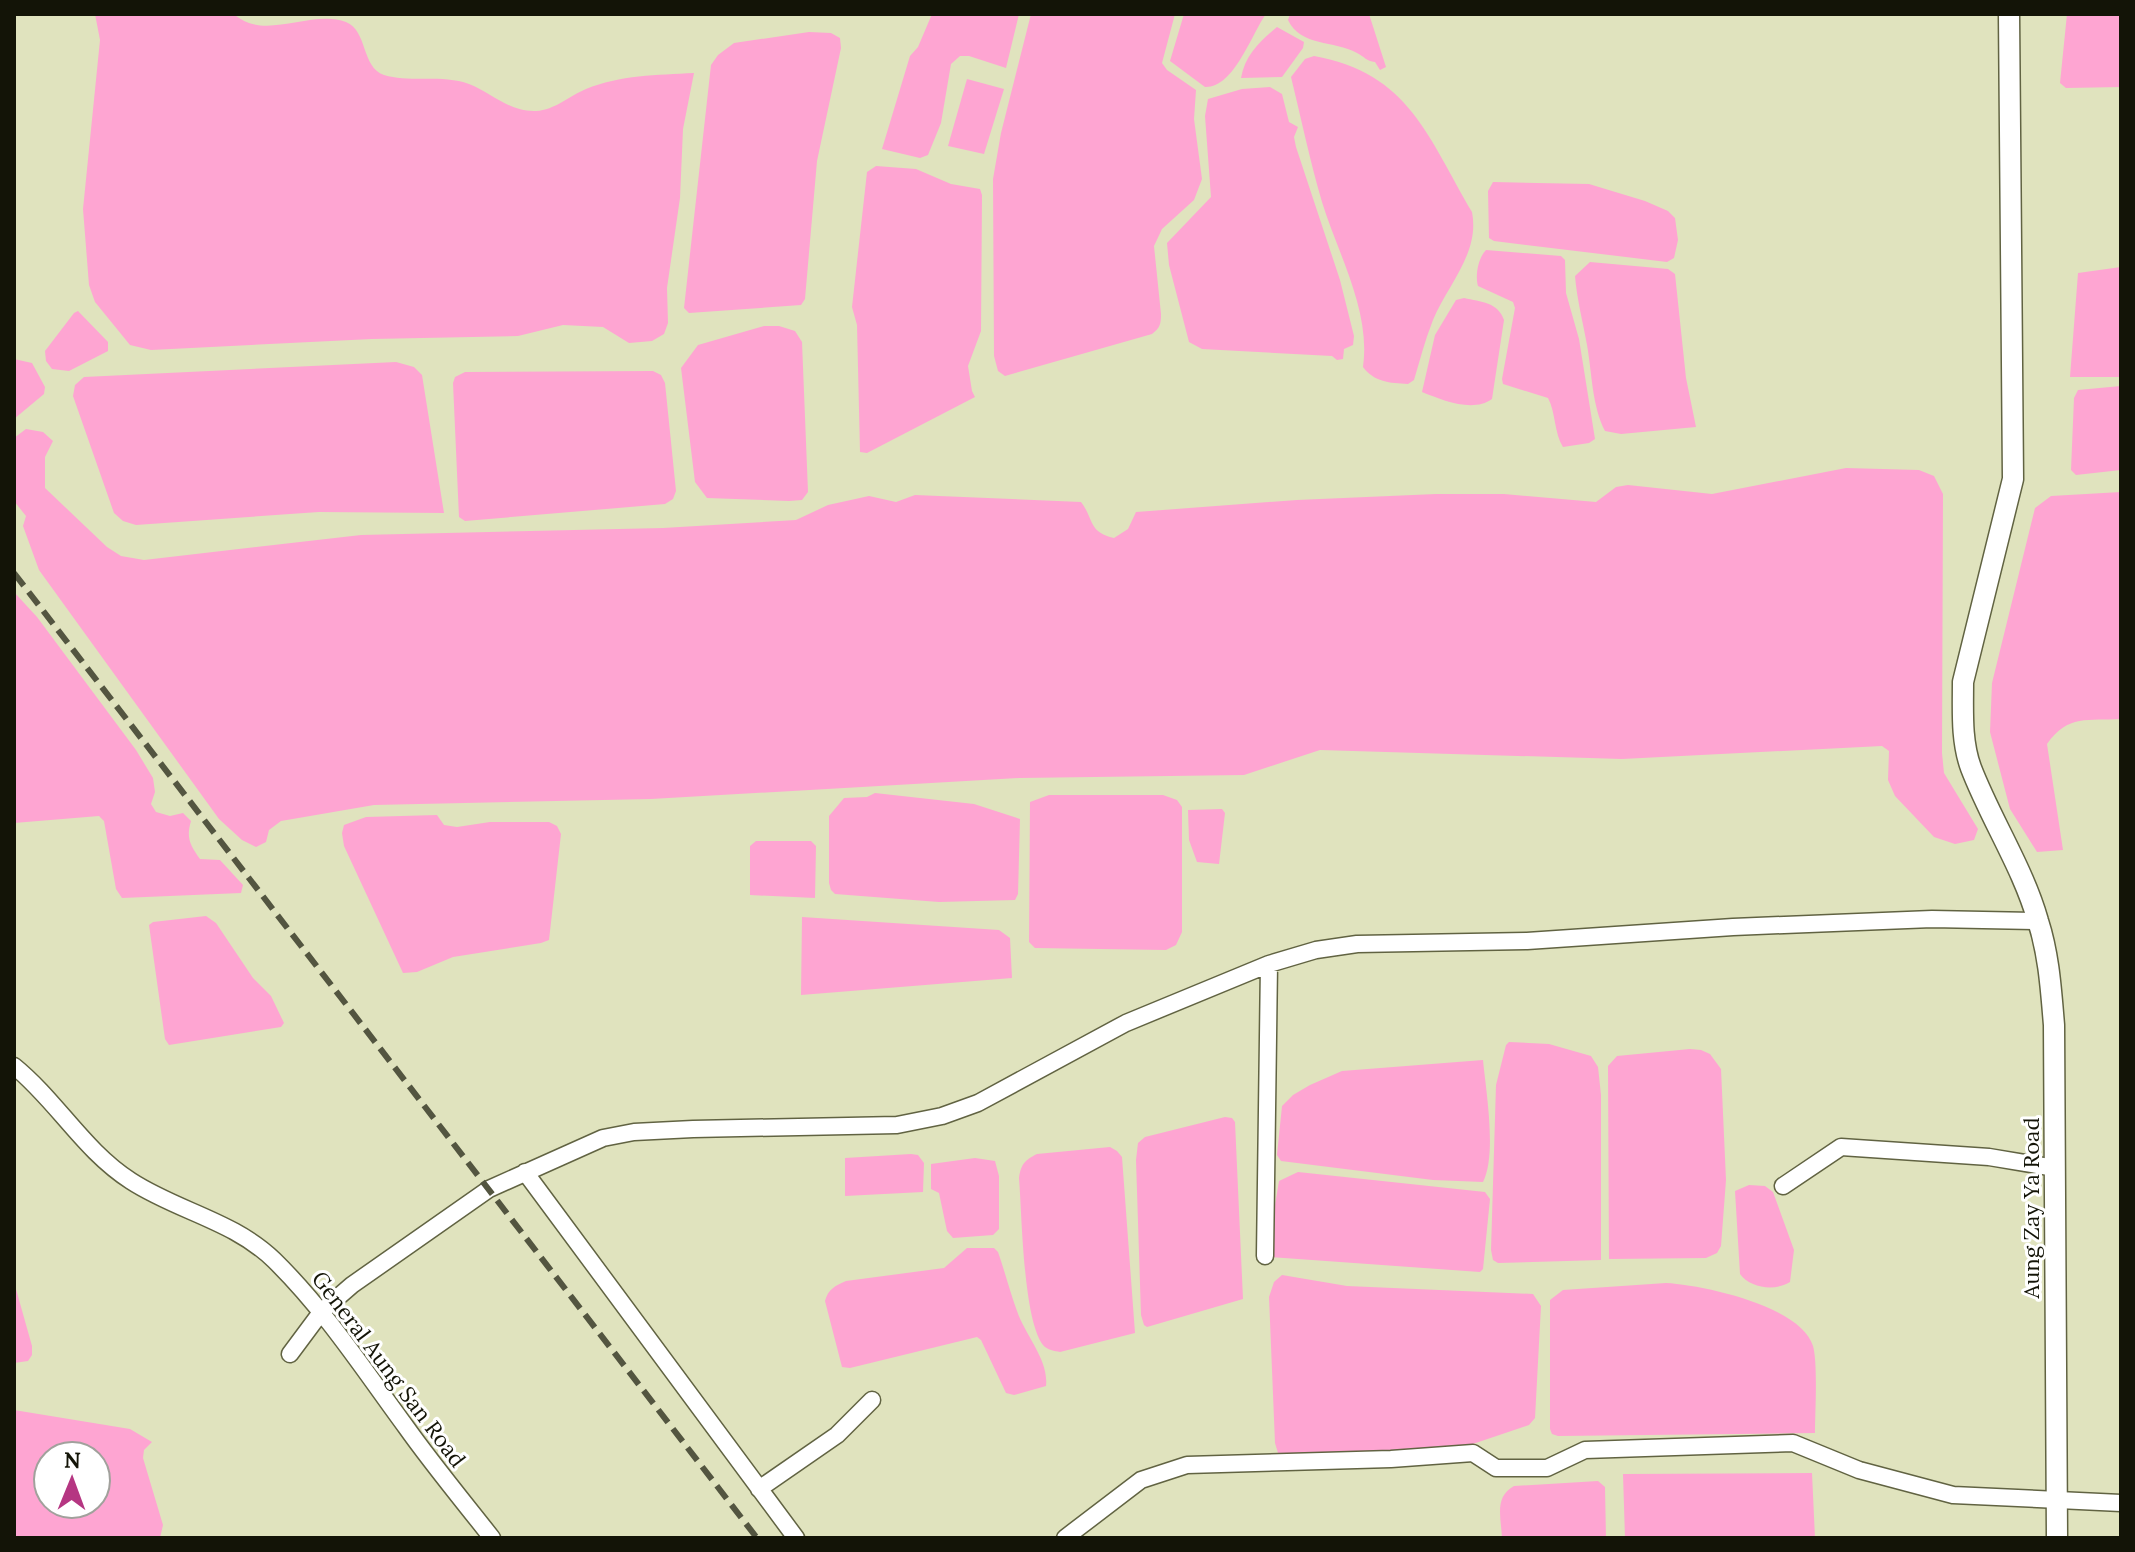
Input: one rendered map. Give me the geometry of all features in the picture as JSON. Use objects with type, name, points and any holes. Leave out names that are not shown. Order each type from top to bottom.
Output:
[{"type":"street","name":"Aung Zay Ya Road","points":[[2009,14],[2013,479],[1963,682],[1963,712],[1971,767],[2023,881],[2038,921],[2049,969],[2054,1025],[2057,1538]]},
{"type":"street","points":[[290,1354],[322,1311],[352,1285],[489,1189],[603,1138],[634,1132],[897,1125],[942,1116],[978,1103],[1126,1023],[1269,964],[1316,950],[1357,944],[1527,941],[1733,927],[1932,919],[2038,921]]},
{"type":"street","points":[[1265,1256],[1269,964]]},
{"type":"street","name":"General Aung San Road","points":[[14,1066],[31,1080],[96,1154],[130,1181],[247,1238],[274,1259],[322,1311],[426,1456],[492,1538]]},
{"type":"street","points":[[1783,1186],[1841,1147],[1989,1157],[2055,1168]]},
{"type":"street","points":[[525,1172],[796,1538]]},
{"type":"street","points":[[759,1489],[837,1435],[872,1400]]},
{"type":"street","points":[[1065,1538],[1141,1480],[1187,1465],[1391,1459],[1473,1453],[1496,1468],[1547,1468],[1585,1450],[1793,1443],[1859,1470],[1953,1495],[2121,1503]]},
{"type":"shaded area","points":[[95,14],[233,14],[247,22],[272,26],[335,19],[353,27],[371,65],[384,75],[459,81],[509,105],[536,111],[612,81],[694,73],[683,129],[680,198],[667,288],[668,323],[664,334],[652,341],[629,343],[603,327],[563,325],[518,336],[372,339],[151,350],[130,345],[95,302],[89,285],[83,209],[100,40]]},
{"type":"shaded area","points":[[932,14],[1019,14],[1006,68],[969,56],[960,56],[951,64],[941,123],[928,155],[920,158],[882,149],[910,56],[918,47]]},
{"type":"shaded area","points":[[1031,14],[1175,14],[1162,63],[1196,90],[1194,119],[1202,179],[1194,200],[1162,229],[1154,246],[1161,314],[1157,330],[1005,376],[998,371],[994,356],[993,179],[1001,133]]},
{"type":"shaded area","points":[[1184,14],[1266,14],[1233,70],[1225,79],[1205,87],[1170,61]]},
{"type":"shaded area","points":[[1290,14],[1369,14],[1386,67],[1380,70],[1375,62],[1360,54],[1301,35],[1288,20]]},
{"type":"shaded area","points":[[2067,14],[2121,14],[2121,87],[2066,88],[2060,83]]},
{"type":"shaded area","points":[[1277,27],[1304,42],[1303,48],[1282,77],[1241,78],[1254,49]]},
{"type":"shaded area","points":[[809,32],[831,33],[840,38],[841,48],[817,161],[805,299],[801,305],[689,313],[684,308],[711,65],[734,43]]},
{"type":"shaded area","points":[[1314,56],[1373,77],[1394,93],[1428,134],[1472,212],[1473,227],[1467,255],[1433,320],[1414,380],[1408,384],[1377,379],[1363,367],[1364,346],[1358,304],[1322,202],[1291,77],[1305,59]]},
{"type":"shaded area","points":[[967,79],[1004,89],[984,154],[948,146]]},
{"type":"shaded area","points":[[1270,87],[1282,94],[1289,122],[1298,127],[1294,137],[1296,147],[1340,280],[1354,336],[1353,345],[1344,349],[1343,359],[1202,349],[1189,342],[1169,265],[1167,243],[1211,197],[1205,116],[1208,99],[1242,89]]},
{"type":"shaded area","points":[[876,166],[916,169],[951,184],[980,189],[981,331],[968,366],[975,397],[867,453],[860,452],[857,325],[852,307],[867,172]]},
{"type":"shaded area","points":[[1493,182],[1589,184],[1645,201],[1668,211],[1675,218],[1678,240],[1674,258],[1667,262],[1494,241],[1489,238],[1488,191]]},
{"type":"shaded area","points":[[1486,250],[1561,256],[1565,260],[1566,293],[1579,339],[1595,439],[1589,443],[1563,447],[1548,398],[1503,384],[1515,308],[1513,302],[1478,286],[1478,267]]},
{"type":"shaded area","points":[[1590,262],[1668,269],[1675,274],[1686,378],[1696,427],[1621,434],[1605,431],[1595,400],[1575,276]]},
{"type":"shaded area","points":[[2121,267],[2121,377],[2070,377],[2078,273]]},
{"type":"shaded area","points":[[1464,298],[1493,306],[1504,320],[1492,399],[1476,405],[1457,404],[1422,392],[1435,335],[1456,300]]},
{"type":"shaded area","points":[[78,311],[108,342],[108,351],[69,371],[52,369],[46,361],[45,351]]},
{"type":"shaded area","points":[[764,326],[795,331],[802,342],[808,492],[802,500],[789,501],[707,498],[695,482],[681,368],[698,345]]},
{"type":"shaded area","points":[[14,359],[32,363],[45,387],[44,394],[14,419]]},
{"type":"shaded area","points":[[396,362],[414,367],[422,375],[444,513],[319,512],[136,525],[123,521],[114,513],[73,396],[75,385],[84,377]]},
{"type":"shaded area","points":[[653,371],[661,375],[665,383],[676,491],[673,499],[665,504],[465,521],[459,517],[455,377],[465,372]]},
{"type":"shaded area","points":[[2121,386],[2121,470],[2076,475],[2071,470],[2074,398],[2078,390]]},
{"type":"shaded area","points":[[26,429],[43,432],[53,441],[45,457],[45,488],[107,547],[121,556],[144,560],[361,535],[663,528],[796,520],[828,505],[869,496],[896,502],[915,495],[1081,502],[1096,528],[1114,538],[1128,529],[1136,512],[1436,494],[1504,494],[1596,502],[1616,487],[1628,485],[1712,494],[1846,468],[1919,470],[1934,476],[1943,494],[1944,773],[1978,829],[1974,840],[1955,844],[1934,837],[1895,796],[1888,780],[1889,751],[1882,746],[1622,759],[1320,750],[1244,775],[1019,778],[651,799],[374,805],[281,821],[269,830],[266,842],[256,847],[242,840],[219,819],[39,570],[23,526],[26,516],[14,501],[14,438]]},
{"type":"shaded area","points":[[2121,492],[2121,719],[2071,723],[2047,744],[2063,850],[2037,852],[2010,809],[1990,732],[1992,683],[2035,508],[2051,496]]},
{"type":"shaded area","points":[[14,592],[37,617],[136,750],[153,778],[155,792],[151,804],[156,812],[170,816],[183,813],[191,821],[190,841],[200,859],[220,860],[243,885],[241,893],[122,898],[116,889],[104,821],[99,816],[14,823]]},
{"type":"shaded area","points":[[875,793],[974,804],[1020,819],[1018,894],[1015,900],[939,902],[835,894],[829,883],[829,816],[844,798],[867,797]]},
{"type":"shaded area","points":[[1049,795],[1163,795],[1177,800],[1182,807],[1182,932],[1176,945],[1166,950],[1035,948],[1029,942],[1030,802]]},
{"type":"shaded area","points":[[1222,809],[1225,813],[1219,864],[1197,862],[1189,840],[1188,810]]},
{"type":"shaded area","points":[[437,815],[444,825],[457,827],[490,822],[549,822],[557,826],[561,834],[549,940],[453,957],[417,972],[403,973],[344,846],[342,833],[344,825],[366,817]]},
{"type":"shaded area","points":[[756,841],[811,841],[816,846],[815,898],[750,895],[750,846]]},
{"type":"shaded area","points":[[206,916],[216,923],[253,978],[271,996],[284,1023],[281,1027],[169,1045],[165,1039],[149,925]]},
{"type":"shaded area","points":[[802,917],[999,930],[1010,938],[1012,978],[801,995]]},
{"type":"shaded area","points":[[1509,1042],[1549,1044],[1591,1056],[1598,1067],[1601,1095],[1601,1260],[1498,1263],[1493,1260],[1496,1085]]},
{"type":"shaded area","points":[[1690,1049],[1710,1054],[1721,1069],[1726,1180],[1721,1246],[1717,1253],[1706,1258],[1609,1259],[1608,1066],[1617,1056]]},
{"type":"shaded area","points":[[1483,1060],[1490,1140],[1483,1182],[1433,1180],[1281,1161],[1277,1155],[1282,1106],[1310,1085],[1342,1071]]},
{"type":"shaded area","points":[[1225,1117],[1235,1122],[1243,1299],[1147,1327],[1141,1315],[1138,1143],[1145,1137]]},
{"type":"shaded area","points":[[1110,1147],[1122,1157],[1135,1333],[1060,1352],[1051,1350],[1043,1345],[1036,1332],[1027,1290],[1019,1178],[1021,1169],[1037,1154]]},
{"type":"shaded area","points":[[918,1155],[924,1163],[923,1192],[845,1196],[845,1158]]},
{"type":"shaded area","points":[[975,1158],[995,1161],[999,1176],[999,1229],[993,1235],[953,1238],[947,1231],[939,1193],[931,1189],[931,1164]]},
{"type":"shaded area","points":[[1298,1172],[1485,1192],[1490,1199],[1483,1269],[1480,1272],[1270,1257],[1267,1253],[1279,1181]]},
{"type":"shaded area","points":[[1749,1185],[1765,1186],[1773,1192],[1794,1250],[1790,1282],[1784,1285],[1757,1285],[1740,1274],[1735,1191]]},
{"type":"shaded area","points":[[967,1248],[994,1248],[998,1252],[1017,1311],[1044,1367],[1046,1386],[1014,1395],[1006,1393],[977,1337],[850,1368],[842,1367],[825,1301],[832,1288],[846,1281],[944,1268]]},
{"type":"shaded area","points":[[1282,1275],[1347,1286],[1533,1294],[1541,1306],[1535,1418],[1529,1425],[1455,1450],[1284,1458],[1278,1453],[1275,1443],[1269,1297],[1274,1282]]},
{"type":"shaded area","points":[[14,1282],[32,1355],[28,1361],[14,1363]]},
{"type":"shaded area","points":[[1666,1283],[1703,1288],[1749,1300],[1771,1309],[1805,1332],[1815,1354],[1815,1433],[1552,1434],[1550,1300],[1563,1290]]},
{"type":"shaded area","points":[[14,1410],[130,1429],[152,1442],[144,1450],[143,1458],[163,1525],[160,1538],[14,1538]]},
{"type":"shaded area","points":[[1812,1473],[1815,1538],[1625,1538],[1623,1474]]},
{"type":"shaded area","points":[[1598,1481],[1605,1487],[1606,1538],[1502,1538],[1501,1502],[1514,1486]]},
{"type":"railway","points":[[14,573],[757,1538]]}]
